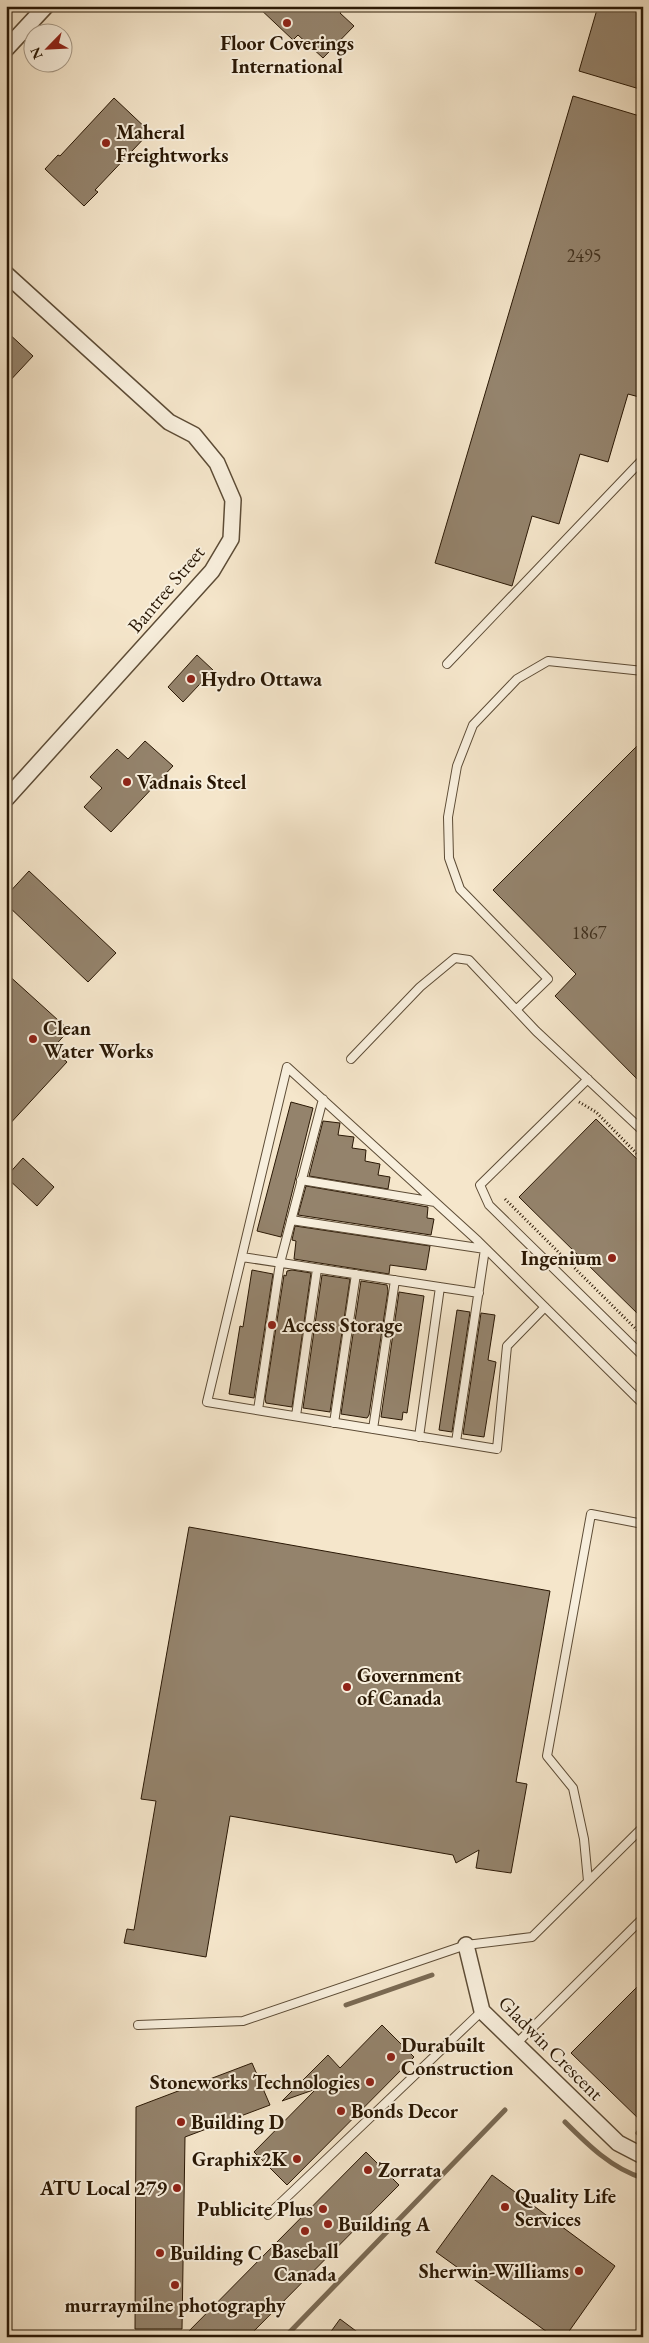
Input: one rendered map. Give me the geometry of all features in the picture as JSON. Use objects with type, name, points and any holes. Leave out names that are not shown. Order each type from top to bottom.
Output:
[{"type":"street","points":[[6,49],[46,6]]},
{"type":"street","name":"Bantree Street","points":[[6,274],[169,422],[194,435],[217,463],[233,500],[230,539],[212,571],[6,799]]},
{"type":"street","name":"Gladwin Crescent","points":[[466,1945],[482,2011],[618,2143],[643,2156]]},
{"type":"lane","points":[[447,664],[643,459]]},
{"type":"lane","points":[[517,1009],[548,979],[460,889],[449,858],[448,817],[457,766],[473,725],[516,679],[548,661],[643,671]]},
{"type":"lane","points":[[351,1059],[433,974],[455,958],[469,960],[536,1030],[643,1132]]},
{"type":"lane","points":[[545,1307],[507,1346],[497,1449],[207,1402],[288,1067],[485,1248],[545,1307],[643,1404]]},
{"type":"lane","points":[[588,1079],[480,1185],[489,1205],[643,1356]]},
{"type":"lane","points":[[258,1410],[280,1263],[322,1099]]},
{"type":"lane","points":[[301,1180],[435,1202]]},
{"type":"lane","points":[[291,1220],[485,1248]]},
{"type":"lane","points":[[456,1442],[485,1248]]},
{"type":"lane","points":[[242,1257],[478,1293]]},
{"type":"lane","points":[[296,1416],[317,1269]]},
{"type":"lane","points":[[334,1423],[356,1274]]},
{"type":"lane","points":[[373,1429],[395,1280]]},
{"type":"lane","points":[[419,1436],[440,1287]]},
{"type":"lane","points":[[588,1881],[584,1839],[573,1788],[548,1756],[592,1514],[643,1524]]},
{"type":"lane","points":[[138,2025],[242,2021],[466,1945],[532,1937],[643,1827]]},
{"type":"lane","points":[[516,2044],[643,1918]]},
{"type":"lane","points":[[268,2215],[482,2011]]},
{"type":"path","points":[[570,1096],[596,1112],[643,1160]]},
{"type":"path","points":[[504,1199],[643,1336]]},
{"type":"building","points":[[257,6],[346,6],[340,13],[354,26],[323,58],[298,35],[293,40]]},
{"type":"building","points":[[598,6],[643,6],[643,90],[579,71]]},
{"type":"building","points":[[573,96],[643,117],[643,398],[628,394],[608,462],[580,454],[559,524],[532,516],[512,586],[435,563]]},
{"type":"building","name":"Maheral Freightworks","points":[[114,98],[150,132],[95,190],[98,192],[84,206],[45,169],[58,155],[60,156]]},
{"type":"building","points":[[6,331],[33,356],[6,385]]},
{"type":"building","name":"Hydro Ottawa","points":[[197,655],[213,670],[183,702],[168,687]]},
{"type":"building","points":[[643,740],[643,1085],[555,996],[576,974],[493,890]]},
{"type":"building","name":"Vadnais Steel","points":[[145,741],[173,766],[111,832],[84,807],[102,788],[90,777],[117,749],[128,759]]},
{"type":"building","points":[[29,871],[116,953],[88,982],[6,904],[6,896]]},
{"type":"building","name":"Clean Water Works","points":[[6,973],[69,1030],[52,1049],[67,1062],[6,1128]]},
{"type":"building","points":[[291,1102],[313,1108],[281,1237],[257,1231]]},
{"type":"building","name":"Ingenium","points":[[596,1119],[643,1165],[643,1319],[519,1197]]},
{"type":"building","points":[[323,1121],[340,1123],[338,1135],[354,1137],[352,1148],[366,1150],[365,1161],[380,1164],[378,1175],[390,1177],[388,1189],[309,1176]]},
{"type":"building","points":[[23,1158],[54,1187],[37,1206],[6,1177]]},
{"type":"building","points":[[306,1186],[428,1207],[427,1218],[434,1219],[431,1235],[298,1215]]},
{"type":"building","points":[[295,1226],[430,1246],[426,1270],[390,1265],[389,1274],[294,1259],[296,1241],[292,1240]]},
{"type":"building","points":[[252,1270],[273,1274],[254,1398],[229,1394],[240,1326],[243,1327]]},
{"type":"building","points":[[287,1271],[311,1273],[292,1407],[266,1403],[265,1399],[284,1275],[286,1276]]},
{"type":"building","points":[[322,1275],[350,1279],[330,1412],[303,1408]]},
{"type":"building","points":[[361,1281],[387,1285],[388,1291],[367,1418],[341,1414]]},
{"type":"building","points":[[399,1292],[424,1296],[407,1413],[403,1412],[402,1420],[381,1417]]},
{"type":"building","points":[[457,1310],[470,1312],[452,1432],[439,1430]]},
{"type":"building","points":[[481,1313],[495,1315],[488,1360],[496,1362],[484,1437],[463,1434]]},
{"type":"building","name":"Government of Canada","points":[[189,1527],[550,1591],[516,1782],[527,1784],[511,1873],[476,1868],[479,1850],[456,1863],[453,1855],[230,1816],[206,1957],[124,1943],[127,1929],[134,1930],[156,1801],[141,1799]]},
{"type":"building","points":[[643,1981],[643,2123],[571,2053]]},
{"type":"building","points":[[382,2025],[414,2057],[287,2185],[254,2152],[316,2089],[282,2101],[328,2055],[340,2068]]},
{"type":"building","points":[[252,2063],[270,2105],[185,2137],[182,2329],[135,2329],[136,2107]]},
{"type":"building","name":"Building A","points":[[366,2152],[399,2185],[248,2337],[183,2337]]},
{"type":"building","points":[[492,2175],[615,2266],[565,2337],[554,2337],[436,2252]]},
{"type":"building","points":[[340,2319],[364,2337],[327,2337]]},
{"type":"waterway","points":[[346,2005],[432,1975]]},
{"type":"waterway","points":[[285,2337],[505,2110]]},
{"type":"waterway","points":[[565,2122],[610,2162],[643,2178]]},
{"type":"waterway","points":[[638,2133],[643,2136]]},
{"type":"place","name":"Floor Coverings International","points":[[287,23]]},
{"type":"place","name":"Maheral Freightworks","points":[[106,143]]},
{"type":"place","name":"Hydro Ottawa","points":[[191,679]]},
{"type":"place","name":"Vadnais Steel","points":[[127,782]]},
{"type":"place","name":"Clean Water Works","points":[[33,1039]]},
{"type":"place","name":"Ingenium","points":[[612,1258]]},
{"type":"place","name":"Access Storage","points":[[272,1325]]},
{"type":"place","name":"Government of Canada","points":[[347,1687]]},
{"type":"place","name":"Durabuilt Construction","points":[[391,2057]]},
{"type":"place","name":"Stoneworks Technologies","points":[[370,2082]]},
{"type":"place","name":"Bonds Decor","points":[[341,2111]]},
{"type":"place","name":"Building D","points":[[181,2122]]},
{"type":"place","name":"Graphix2K","points":[[297,2159]]},
{"type":"place","name":"Zorrata","points":[[368,2170]]},
{"type":"place","name":"ATU Local 279","points":[[177,2188]]},
{"type":"place","name":"Quality Life Services","points":[[505,2207]]},
{"type":"place","name":"Publicite Plus","points":[[323,2209]]},
{"type":"place","name":"Building A","points":[[328,2224]]},
{"type":"place","name":"Baseball Canada","points":[[305,2231]]},
{"type":"place","name":"Building C","points":[[160,2253]]},
{"type":"place","name":"Sherwin-Williams","points":[[579,2271]]},
{"type":"place","name":"murraymilne photography","points":[[175,2285]]}]
